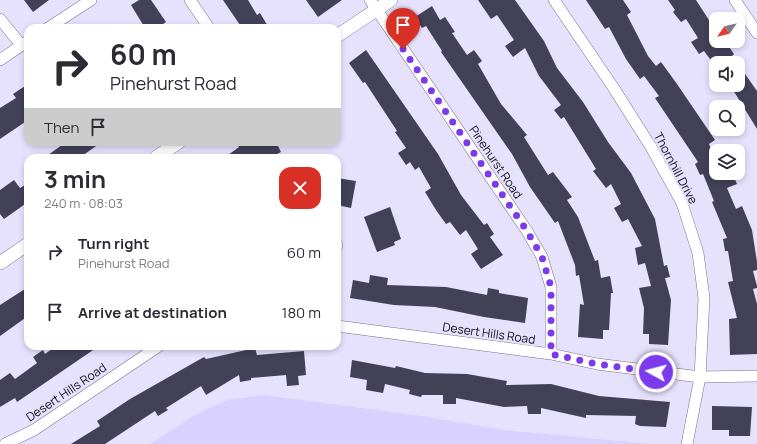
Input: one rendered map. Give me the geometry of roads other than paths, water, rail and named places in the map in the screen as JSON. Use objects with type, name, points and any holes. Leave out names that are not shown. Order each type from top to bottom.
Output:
[{"type":"street","points":[[54,24],[91,0]]},
{"type":"street","points":[[190,0],[206,24]]},
{"type":"street","points":[[341,33],[374,5],[391,0]]},
{"type":"street","name":"Thornhill Drive","points":[[554,0],[651,147],[682,203],[698,253],[704,298],[700,377],[687,444]]},
{"type":"street","points":[[735,0],[757,33]]},
{"type":"street","name":"Pinehurst Road","points":[[374,5],[527,231],[542,257],[551,287],[551,354]]},
{"type":"street","points":[[0,20],[24,42]]},
{"type":"street","points":[[0,60],[24,44]]},
{"type":"street","points":[[161,154],[173,146]]},
{"type":"street","points":[[0,263],[24,247]]},
{"type":"street","name":"Desert Hills Road","points":[[341,327],[551,354],[597,364],[700,377],[757,376]]},
{"type":"street","name":"Desert Hills Road","points":[[5,444],[34,430],[153,350]]}]
